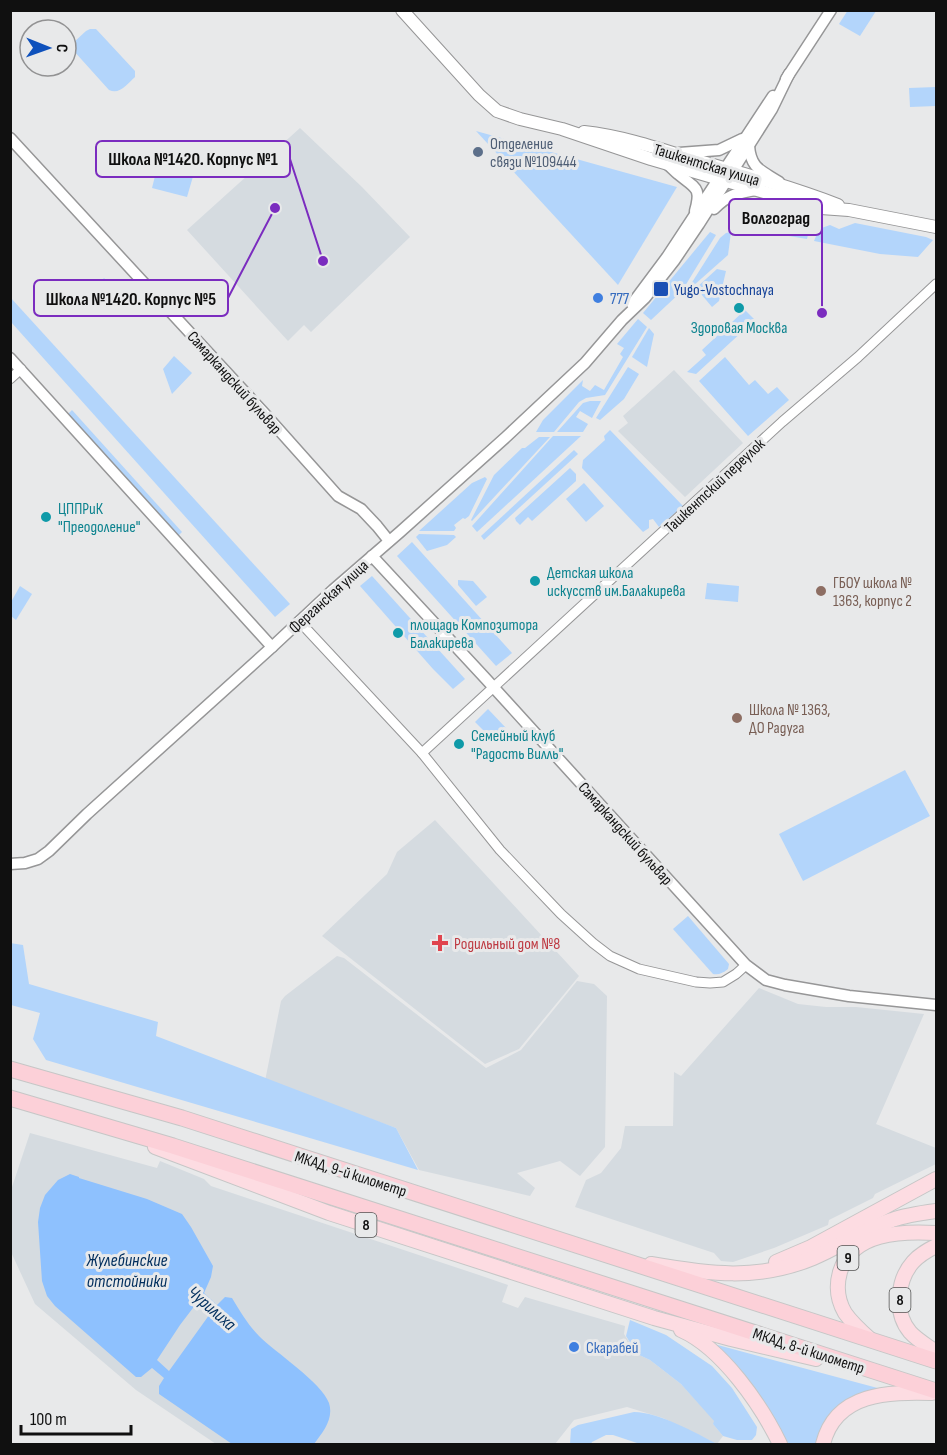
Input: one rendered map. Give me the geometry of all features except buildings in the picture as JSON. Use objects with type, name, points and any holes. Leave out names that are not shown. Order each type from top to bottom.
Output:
[{"type":"highway","name":"МКАД, 9-й километр","points":[[10,1069],[182,1118],[690,1283]]},
{"type":"highway","name":"МКАД, 9-й километр","points":[[10,1098],[173,1146],[681,1310]]},
{"type":"highway","name":"МКАД, 8-й километр","points":[[690,1283],[936,1361]]},
{"type":"highway","name":"МКАД, 8-й километр","points":[[681,1310],[936,1392]]},
{"type":"main road","name":"Ташкентская улица","points":[[402,10],[479,95],[497,111],[725,175],[786,187],[849,210]]},
{"type":"main road","name":"Ташкентская улица","points":[[725,175],[756,190],[821,208],[849,210],[934,228]]},
{"type":"main road","name":"8","points":[[82,1118],[329,1213],[654,1318],[687,1333],[708,1347],[728,1366],[744,1385],[780,1443]]},
{"type":"main road","points":[[729,1273],[759,1268],[788,1258],[936,1179]]},
{"type":"main road","points":[[604,1255],[707,1272],[761,1273],[815,1257],[891,1221],[916,1213],[936,1211]]},
{"type":"main road","name":"9","points":[[871,1340],[849,1318],[840,1302],[838,1285],[846,1260],[857,1247],[872,1239],[899,1233],[915,1232],[936,1242]]},
{"type":"main road","name":"8","points":[[936,1242],[912,1262],[905,1274],[899,1304],[910,1332],[936,1352]]},
{"type":"main road","points":[[654,1318],[731,1339],[891,1376]]},
{"type":"main road","points":[[823,1444],[825,1436],[836,1419],[857,1402],[884,1394],[936,1392]]},
{"type":"street","name":"Ферганская улица","points":[[10,864],[38,859],[49,850],[585,363],[622,320],[639,294],[695,222],[747,142],[772,109],[789,74],[831,10]]},
{"type":"street","name":"Самаркандский бульвар","points":[[10,138],[338,496],[361,509],[389,541]]},
{"type":"street","points":[[695,222],[698,194],[690,182],[679,175],[671,158],[718,150],[747,142],[752,163],[786,187]]},
{"type":"street","points":[[695,222],[727,197],[756,190]]},
{"type":"street","name":"Ташкентский переулок","points":[[422,753],[782,422],[858,357],[936,284]]},
{"type":"street","points":[[10,358],[272,647]]},
{"type":"street","points":[[10,379],[21,369]]},
{"type":"street","name":"Самаркандский бульвар","points":[[372,556],[747,965],[766,980],[785,985],[849,996],[936,1005]]},
{"type":"street","points":[[299,621],[422,753],[500,850],[592,944],[610,956],[639,969],[696,982],[723,982],[747,965]]},
{"type":"shaded area","points":[[848,10],[876,11],[860,36],[839,24]]},
{"type":"shaded area","points":[[96,29],[135,71],[135,77],[120,90],[109,90],[78,56],[78,38],[86,31]]},
{"type":"shaded area","points":[[936,87],[936,106],[910,107],[909,88]]},
{"type":"shaded area","points":[[300,128],[410,237],[311,332],[304,325],[288,341],[187,230]]},
{"type":"shaded area","points":[[476,131],[677,187],[618,285]]},
{"type":"shaded area","points":[[158,164],[194,173],[187,197],[152,188]]},
{"type":"shaded area","points":[[784,218],[801,219],[810,227],[807,239],[783,235]]},
{"type":"shaded area","points":[[855,223],[933,240],[918,257],[880,254],[814,241],[819,229],[830,225],[839,229]]},
{"type":"shaded area","points":[[710,232],[716,235],[682,291],[651,320],[643,313]]},
{"type":"shaded area","points":[[731,232],[728,255],[693,286],[691,284],[720,238]]},
{"type":"shaded area","points":[[717,269],[726,271],[719,301],[712,307],[696,288]]},
{"type":"shaded area","points":[[104,278],[125,301],[110,317],[88,296]]},
{"type":"shaded area","points":[[10,297],[290,604],[275,617],[11,322]]},
{"type":"shaded area","points":[[745,310],[755,320],[696,374],[687,372],[706,355],[702,350]]},
{"type":"shaded area","points":[[638,319],[647,327],[605,395],[586,398],[579,402],[554,432],[536,432],[543,420],[583,380],[582,386],[590,391],[595,385],[604,390],[623,357],[620,354],[624,348],[617,344]]},
{"type":"shaded area","points":[[649,328],[654,334],[647,367],[632,357]]},
{"type":"shaded area","points":[[174,356],[192,373],[172,394],[163,369]]},
{"type":"shaded area","points":[[725,357],[749,385],[755,380],[768,394],[777,387],[789,400],[748,436],[699,381]]},
{"type":"shaded area","points":[[628,367],[639,374],[624,399],[600,420],[596,418]]},
{"type":"shaded area","points":[[674,370],[743,443],[685,497],[618,431],[628,423],[623,416]]},
{"type":"shaded area","points":[[601,401],[592,418],[580,411],[576,417],[588,424],[583,432],[557,432],[583,403]]},
{"type":"shaded area","points":[[72,410],[182,532],[178,536],[65,417]]},
{"type":"shaded area","points":[[610,430],[683,506],[659,527],[653,519],[649,520],[649,528],[643,532],[582,468],[583,460],[605,440],[604,436]]},
{"type":"shaded area","points":[[553,436],[581,436],[477,532],[472,526]]},
{"type":"shaded area","points":[[539,437],[550,437],[472,521],[494,475],[522,448]]},
{"type":"shaded area","points":[[574,450],[578,454],[484,540],[481,536]]},
{"type":"shaded area","points":[[570,468],[576,474],[576,481],[532,521],[528,517],[520,525],[515,518]]},
{"type":"shaded area","points":[[485,477],[487,479],[469,516],[454,525],[456,528],[454,531],[419,531],[472,483]]},
{"type":"shaded area","points":[[584,483],[604,506],[586,522],[566,499]]},
{"type":"shaded area","points":[[419,534],[454,535],[456,537],[447,545],[427,551],[416,537]]},
{"type":"shaded area","points":[[412,542],[512,653],[496,666],[397,556]]},
{"type":"shaded area","points":[[372,576],[465,679],[453,689],[360,586]]},
{"type":"shaded area","points":[[458,580],[473,581],[487,597],[476,606],[458,585]]},
{"type":"shaded area","points":[[707,583],[739,586],[738,602],[705,599]]},
{"type":"shaded area","points":[[20,586],[32,594],[16,620],[11,616],[11,602]]},
{"type":"shaded area","points":[[488,709],[506,728],[494,741],[475,722]]},
{"type":"shaded area","points":[[905,770],[930,816],[803,881],[779,834]]},
{"type":"shaded area","name":"Родильный дом №8","points":[[435,820],[579,976],[519,1049],[485,1064],[322,936],[387,874],[397,852]]},
{"type":"shaded area","points":[[688,916],[729,964],[728,969],[724,972],[713,974],[673,929]]},
{"type":"shaded area","points":[[10,943],[23,945],[29,984],[158,1022],[156,1036],[396,1128],[418,1170],[46,1060],[33,1039],[40,1013],[11,1005]]},
{"type":"shaded area","points":[[337,956],[344,958],[486,1068],[521,1050],[577,981],[594,984],[607,996],[605,1147],[580,1176],[560,1161],[517,1173],[535,1188],[530,1196],[419,1170],[396,1128],[265,1081],[281,1001]]},
{"type":"shaded area","points":[[759,988],[798,1004],[924,1014],[876,1124],[936,1148],[936,1164],[875,1194],[873,1198],[829,1220],[828,1225],[774,1248],[733,1262],[721,1261],[714,1253],[575,1207],[586,1180],[601,1173],[621,1148],[625,1126],[673,1126],[674,1072],[681,1076]]},
{"type":"shaded area","points":[[30,1133],[157,1168],[160,1161],[204,1179],[211,1186],[508,1285],[502,1302],[518,1308],[525,1297],[625,1326],[624,1334],[637,1354],[650,1360],[681,1384],[715,1421],[713,1424],[723,1436],[717,1444],[663,1418],[627,1407],[574,1420],[555,1444],[216,1444],[136,1390],[35,1304],[11,1252],[11,1190]]},
{"type":"shaded area","points":[[630,1320],[666,1335],[712,1366],[732,1388],[757,1427],[756,1435],[752,1440],[737,1440],[723,1436],[713,1424],[714,1421],[681,1384],[650,1360],[637,1354],[626,1336]]},
{"type":"shaded area","points":[[714,1344],[885,1390],[856,1399],[820,1444],[789,1444]]},
{"type":"shaded area","points":[[634,1412],[666,1419],[717,1444],[640,1444],[606,1435],[591,1444],[570,1444],[571,1429],[578,1425]]},
{"type":"water","name":"Жулебинские отстойники","points":[[70,1174],[147,1199],[182,1214],[213,1266],[204,1293],[217,1305],[225,1297],[232,1298],[259,1336],[308,1377],[325,1395],[329,1403],[330,1414],[327,1425],[314,1444],[232,1444],[159,1394],[159,1386],[164,1378],[152,1368],[141,1377],[136,1377],[55,1306],[47,1296],[42,1281],[38,1222],[45,1195],[58,1180]],"holes":[[[199,1300],[212,1311],[169,1371],[157,1360],[180,1325]]]},
{"type":"place","name":"Отделение связи №109444","points":[[478,152]]},
{"type":"place","name":"Школа №1420. Корпус №5","points":[[275,208]]},
{"type":"place","name":"Школа №1420. Корпус №1","points":[[323,261]]},
{"type":"place","name":"Yugo-Vostochnaya","points":[[661,289]]},
{"type":"place","name":"777","points":[[598,298]]},
{"type":"place","name":"Здоровая Москва","points":[[739,308]]},
{"type":"place","name":"Волгоград","points":[[822,313]]},
{"type":"place","name":"ЦППРиК \"Преодоление\"","points":[[46,517]]},
{"type":"place","name":"Детская школа искусств им.Балакирева","points":[[535,581]]},
{"type":"place","name":"ГБОУ школа № 1363, корпус 2","points":[[821,591]]},
{"type":"place","name":"площадь Композитора Балакирева","points":[[398,633]]},
{"type":"place","name":"Школа № 1363, ДО Радуга","points":[[737,718]]},
{"type":"place","name":"Семейный клуб \"Радость Вилль\"","points":[[459,744]]},
{"type":"place","name":"Родильный дом №8","points":[[440,943]]},
{"type":"place","name":"Скарабей","points":[[574,1347]]},
{"type":"water label","name":"Чурилиха","points":[[212,1308]]}]
